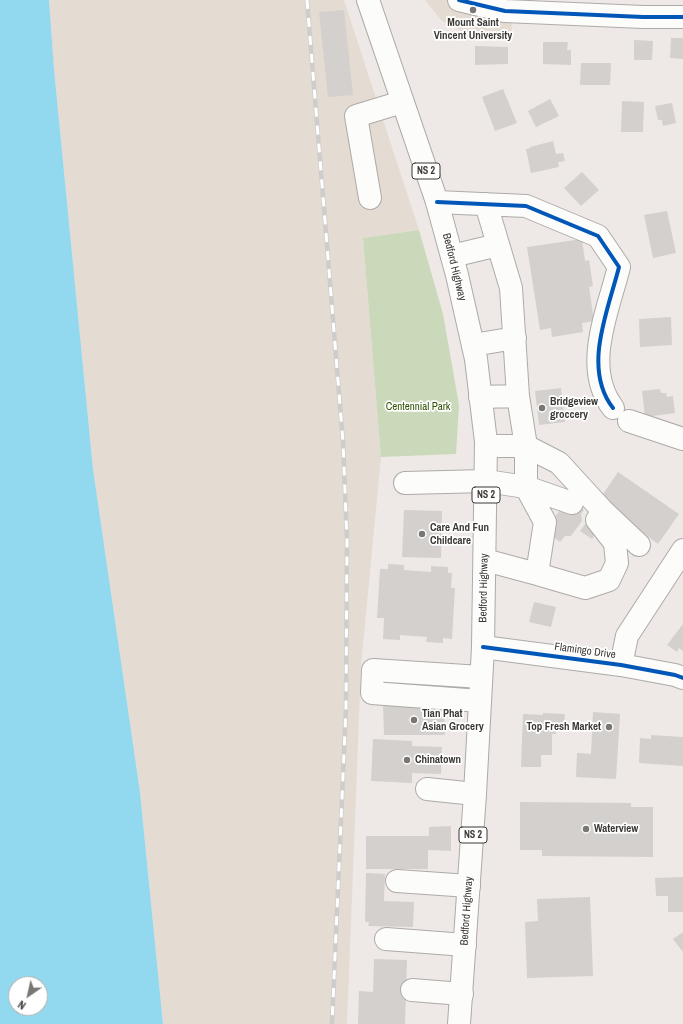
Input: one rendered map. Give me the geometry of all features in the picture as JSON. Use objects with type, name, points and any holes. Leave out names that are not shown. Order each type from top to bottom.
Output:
[{"type":"main road","name":"Bedford Highway","points":[[368,0],[436,202],[452,256],[472,345],[486,446],[483,647],[475,794],[459,1024]]},
{"type":"main road","points":[[459,0],[505,11],[643,17],[683,17]]},
{"type":"main road","points":[[370,198],[356,116],[402,102]]},
{"type":"main road","points":[[436,202],[526,206],[598,236],[619,267],[598,351],[598,374],[604,396],[621,414],[639,426],[683,439]]},
{"type":"main road","points":[[486,204],[511,288],[518,396],[526,446],[526,487],[546,522],[538,574]]},
{"type":"main road","points":[[452,256],[498,245]]},
{"type":"main road","points":[[472,345],[514,338]]},
{"type":"main road","points":[[480,397],[518,396]]},
{"type":"main road","points":[[486,446],[526,446],[559,463],[603,511],[639,545]]},
{"type":"main road","points":[[405,483],[486,482],[526,487],[578,507],[600,522],[615,543],[617,563],[609,580],[585,588],[485,560]]},
{"type":"main road","points":[[621,665],[627,636],[683,550]]},
{"type":"main road","name":"Flamingo Drive","points":[[483,647],[621,665],[675,675],[683,678]]},
{"type":"main road","points":[[480,701],[372,693],[373,670],[481,677]]},
{"type":"main road","points":[[452,699],[454,675]]},
{"type":"main road","points":[[427,789],[475,794]]},
{"type":"main road","points":[[397,881],[469,886]]},
{"type":"main road","points":[[386,939],[465,945]]},
{"type":"main road","points":[[412,990],[462,994]]},
{"type":"shaded area","points":[[49,0],[344,0],[419,230],[363,238],[381,457],[361,666],[347,1024],[163,1024],[140,792],[93,469],[54,69]]},
{"type":"shaded area","name":"Mount Saint Vincent University","points":[[425,0],[514,0],[511,37],[472,36],[442,21]]},
{"type":"green space","name":"Centennial Park","points":[[419,230],[443,314],[459,405],[456,454],[381,457],[363,238]]},
{"type":"water","points":[[0,0],[49,0],[54,69],[93,469],[140,792],[163,1024],[0,1024]]},
{"type":"building","points":[[344,10],[353,95],[328,97],[319,12]]},
{"type":"building","points":[[671,38],[683,38],[683,59],[670,58]]},
{"type":"building","points":[[634,40],[653,41],[652,60],[634,60]]},
{"type":"building","points":[[543,42],[568,42],[567,50],[571,50],[571,65],[543,64]]},
{"type":"building","points":[[475,46],[508,47],[508,64],[475,65]]},
{"type":"building","points":[[581,63],[611,63],[610,85],[580,85]]},
{"type":"building","points":[[503,89],[517,123],[495,131],[482,97]]},
{"type":"building","points":[[550,99],[559,116],[536,127],[528,111]]},
{"type":"building","points":[[622,101],[644,102],[643,132],[621,132]]},
{"type":"building","points":[[672,103],[676,123],[663,126],[662,120],[658,120],[655,106]]},
{"type":"building","points":[[553,141],[556,154],[563,153],[565,161],[558,162],[559,167],[531,173],[526,149]]},
{"type":"building","points":[[582,172],[599,190],[581,206],[564,188]]},
{"type":"building","points":[[667,211],[676,253],[653,258],[644,215]]},
{"type":"building","points":[[582,239],[585,261],[589,260],[593,286],[589,287],[594,321],[582,323],[583,332],[552,337],[551,328],[540,330],[527,247]]},
{"type":"building","points":[[671,317],[672,345],[640,347],[639,319]]},
{"type":"building","points":[[561,388],[565,422],[539,425],[535,391]]},
{"type":"building","points":[[660,389],[661,393],[666,393],[667,397],[673,396],[675,413],[645,417],[642,391]]},
{"type":"building","points":[[618,472],[679,514],[658,544],[599,500]]},
{"type":"building","points":[[574,502],[584,510],[581,514],[582,521],[571,536],[565,536],[560,542],[549,534],[552,521],[563,506]]},
{"type":"building","name":"Care And Fun Childcare","points":[[404,510],[442,511],[441,558],[402,557]]},
{"type":"building","points":[[586,523],[597,531],[592,539],[580,531]]},
{"type":"building","points":[[388,564],[404,565],[404,570],[431,572],[431,566],[448,567],[448,573],[452,573],[451,588],[455,588],[452,639],[443,638],[443,643],[426,642],[427,637],[400,635],[400,640],[383,639],[384,618],[377,618],[380,569],[388,569]]},
{"type":"building","points":[[534,602],[556,607],[551,627],[529,622]]},
{"type":"building","points":[[683,624],[683,651],[679,648],[677,652],[667,645]]},
{"type":"building","name":"Tian Phat Asian Grocery","points":[[383,706],[444,706],[445,735],[384,735]]},
{"type":"building","points":[[593,712],[620,714],[616,779],[576,777],[577,753],[591,754]]},
{"type":"building","points":[[543,713],[565,714],[564,724],[557,724],[556,734],[552,734],[552,755],[541,755],[541,767],[521,767],[523,714],[543,715]]},
{"type":"building","points":[[651,735],[683,737],[683,766],[639,763],[640,738],[651,739]]},
{"type":"building","name":"Chinatown","points":[[373,739],[412,741],[412,746],[442,747],[441,774],[412,773],[412,783],[371,781]]},
{"type":"building","name":"Waterview","points":[[520,802],[631,803],[631,807],[653,807],[653,857],[542,856],[542,850],[520,850]]},
{"type":"building","points":[[451,826],[451,851],[428,850],[428,869],[366,869],[366,836],[429,836],[429,827]]},
{"type":"building","points":[[366,873],[385,874],[384,901],[414,902],[413,927],[368,926],[369,922],[365,922]]},
{"type":"building","points":[[683,877],[683,912],[668,912],[668,896],[656,896],[655,878]]},
{"type":"building","points":[[590,897],[593,976],[527,978],[525,922],[538,921],[537,899]]},
{"type":"building","points":[[683,932],[683,952],[673,939]]},
{"type":"building","points":[[374,959],[407,960],[405,1024],[358,1024],[359,991],[373,992]]},
{"type":"railway","points":[[307,0],[343,442],[347,541],[346,708],[332,1024]]},
{"type":"cycle path","points":[[459,0],[505,11],[643,17],[683,17]]},
{"type":"cycle path","points":[[437,202],[526,206],[598,236],[619,267],[604,320],[598,357],[599,375],[604,392],[613,408]]},
{"type":"cycle path","points":[[483,647],[621,665],[675,675],[683,678]]},
{"type":"place","name":"Mount Saint Vincent University","points":[[473,10]]},
{"type":"place","name":"Bridgeview groccery","points":[[542,408]]},
{"type":"place","name":"Care And Fun Childcare","points":[[422,534]]},
{"type":"place","name":"Tian Phat Asian Grocery","points":[[414,720]]},
{"type":"place","name":"Top Fresh Market","points":[[609,727]]},
{"type":"place","name":"Chinatown","points":[[407,760]]},
{"type":"place","name":"Waterview","points":[[586,829]]}]
